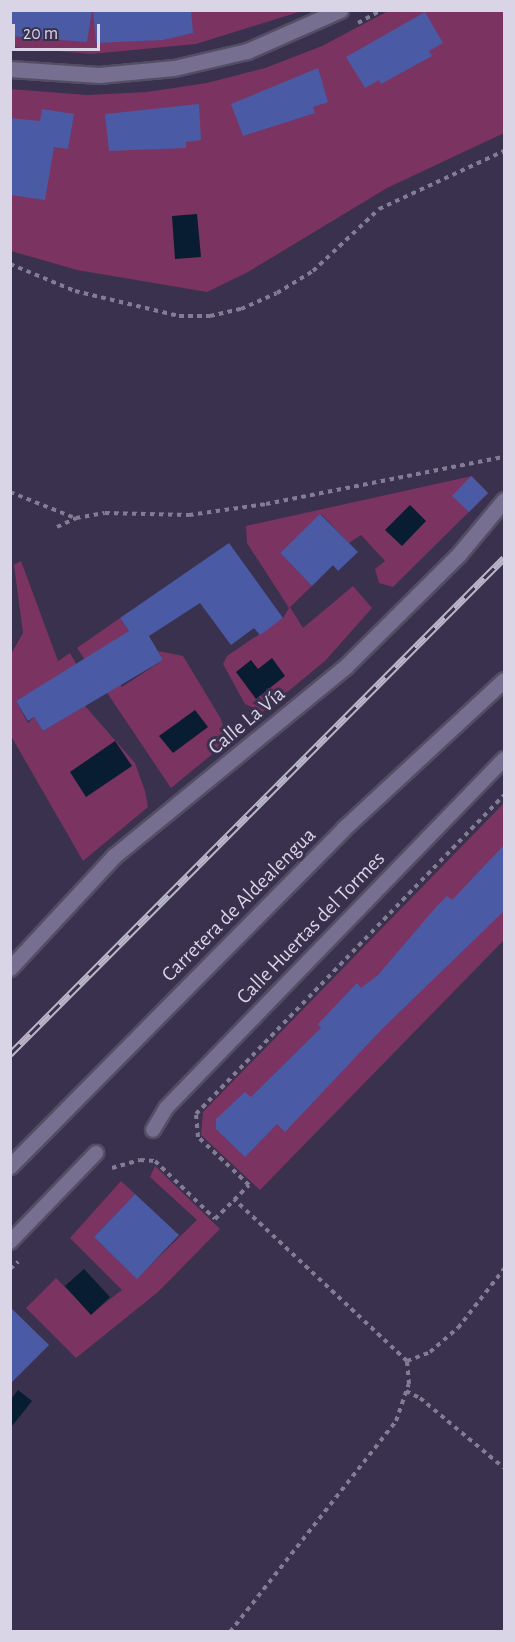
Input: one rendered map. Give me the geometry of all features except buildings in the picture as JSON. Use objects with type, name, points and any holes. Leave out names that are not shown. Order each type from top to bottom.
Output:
[{"type":"street","points":[[10,69],[99,75],[174,68],[247,51],[340,10]]},
{"type":"street","name":"Calle La Vía","points":[[10,968],[114,856],[347,665],[459,554],[504,500]]},
{"type":"street","name":"Carretera de Aldealengua","points":[[10,1166],[344,829],[504,680]]},
{"type":"lane","name":"Calle Huertas del Tormes","points":[[153,1130],[175,1099],[504,759]]},
{"type":"lane","points":[[10,1242],[96,1153]]},
{"type":"path","points":[[10,264],[75,291],[179,316],[210,316],[277,293],[312,271],[379,209],[504,151]]},
{"type":"path","points":[[57,527],[76,518],[105,513],[189,515],[266,504],[504,457]]},
{"type":"path","points":[[10,492],[76,518]]},
{"type":"path","points":[[108,1170],[140,1160],[155,1161],[214,1219],[249,1185],[198,1137],[196,1114],[504,795]]},
{"type":"path","points":[[230,1632],[396,1421],[406,1391],[407,1360],[234,1199]]},
{"type":"path","points":[[10,1269],[27,1253]]},
{"type":"path","points":[[407,1360],[430,1352],[458,1328],[504,1269]]},
{"type":"path","points":[[406,1391],[420,1398],[504,1468]]},
{"type":"shaded area","points":[[11,11],[302,11],[196,44],[91,54],[11,47]]},
{"type":"shaded area","points":[[388,11],[504,11],[504,133],[387,188],[248,272],[207,292],[77,270],[11,251],[10,89],[87,95],[147,92],[207,83],[265,68],[322,46]]},
{"type":"shaded area","points":[[472,476],[488,493],[393,587],[379,583],[375,569],[385,561],[361,535],[349,543],[321,514],[280,553],[312,586],[290,607],[303,628],[353,586],[372,608],[325,661],[263,712],[245,704],[223,664],[227,656],[283,618],[289,608],[247,543],[246,526]]},
{"type":"shaded area","points":[[21,561],[58,661],[70,653],[77,665],[16,701],[28,723],[34,717],[43,731],[85,706],[135,763],[145,791],[148,807],[83,861],[11,736],[11,654],[23,633],[14,565]]},
{"type":"shaded area","points":[[120,618],[129,631],[99,652],[122,687],[163,660],[158,651],[183,656],[221,719],[227,742],[171,788],[77,648]]},
{"type":"shaded area","points":[[504,803],[504,940],[260,1190],[201,1135],[203,1112]]},
{"type":"shaded area","points":[[155,1166],[220,1229],[158,1292],[76,1358],[26,1308],[56,1278],[91,1314],[122,1290],[70,1238],[121,1181],[135,1194],[94,1237],[137,1278],[197,1220],[150,1177]]},
{"type":"water","points":[[197,214],[201,257],[175,259],[172,216]]},
{"type":"water","points":[[410,505],[426,521],[402,546],[385,530]]},
{"type":"water","points":[[272,658],[285,676],[256,699],[236,672],[251,660],[258,669]]},
{"type":"water","points":[[195,710],[208,727],[173,753],[159,736]]},
{"type":"water","points":[[115,741],[132,766],[86,797],[70,772]]},
{"type":"water","points":[[84,1269],[110,1297],[91,1315],[65,1286]]},
{"type":"water","points":[[18,1390],[32,1401],[12,1426],[11,1399]]},
{"type":"railway","points":[[10,1054],[504,558]]}]
